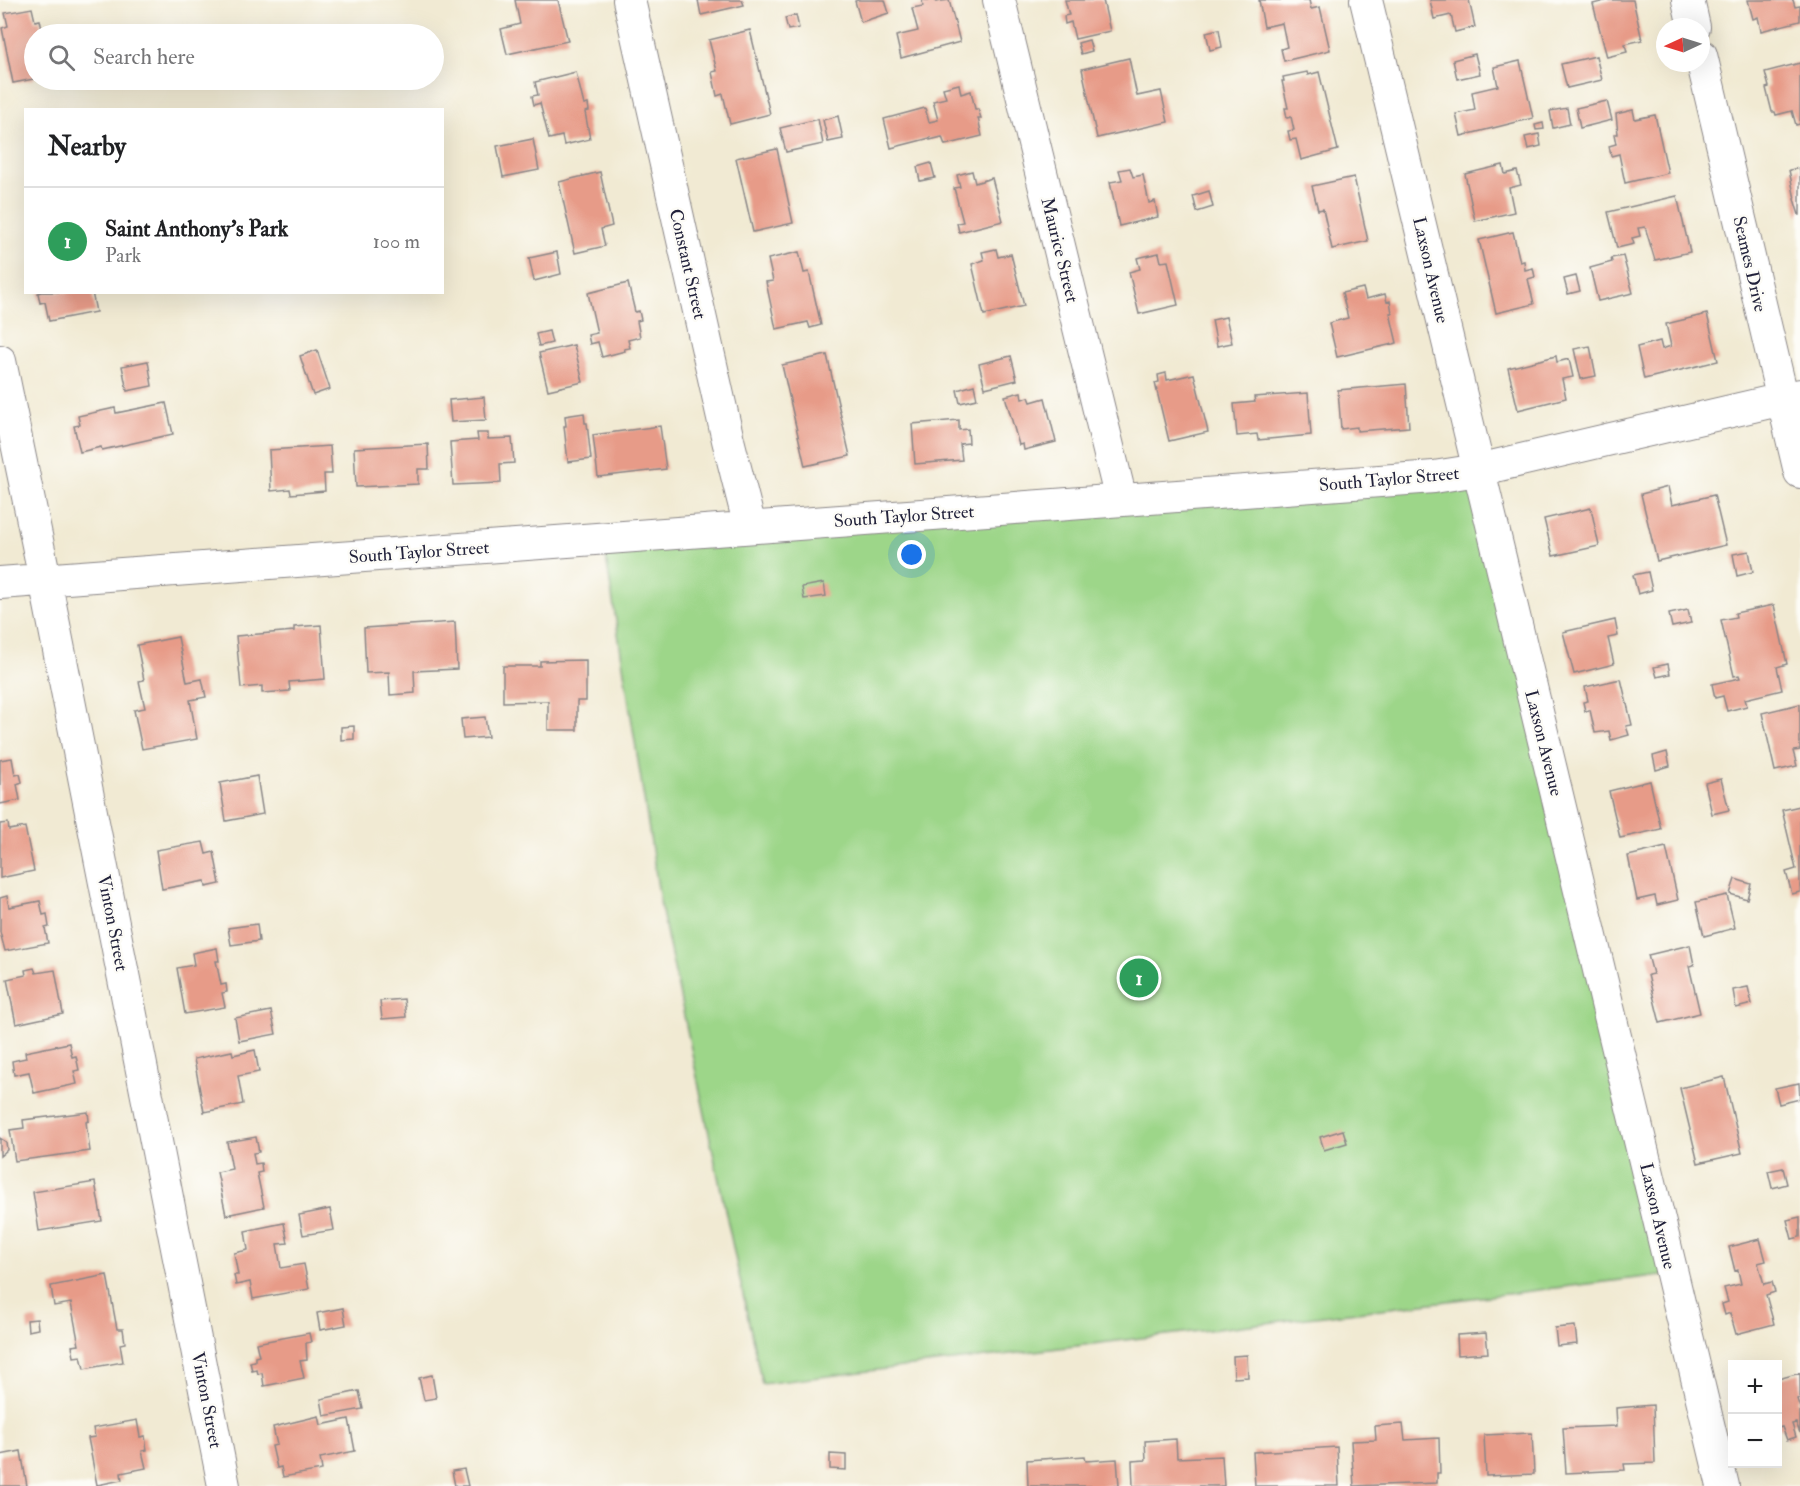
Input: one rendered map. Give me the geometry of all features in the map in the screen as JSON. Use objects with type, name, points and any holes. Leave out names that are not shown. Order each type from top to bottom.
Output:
[{"type":"street","name":"Constant Street","points":[[629,0],[725,428],[750,527]]},
{"type":"street","name":"Maurice Street","points":[[999,0],[1121,500]]},
{"type":"street","name":"Laxson Avenue","points":[[1366,0],[1723,1486]]},
{"type":"street","points":[[1688,0],[1692,18]]},
{"type":"street","name":"Seames Drive","points":[[1705,72],[1791,397],[1800,472]]},
{"type":"street","name":"Vinton Street","points":[[0,361],[224,1486]]},
{"type":"street","name":"South Taylor Street","points":[[0,583],[1434,477],[1478,470],[1791,397]]},
{"type":"green space","points":[[1478,470],[1671,1274],[762,1384],[661,907],[603,538]]},
{"type":"building","points":[[515,0],[558,0],[568,41],[507,54],[501,29],[520,24]]},
{"type":"building","points":[[698,0],[742,0],[744,5],[701,15]]},
{"type":"building","points":[[885,0],[889,13],[861,22],[855,1]]},
{"type":"building","points":[[922,0],[935,0],[936,2],[949,0],[960,42],[901,58],[896,36],[918,31],[912,8],[923,6]]},
{"type":"building","points":[[1065,0],[1103,0],[1110,31],[1075,39],[1071,22],[1065,24],[1064,16],[1069,15]]},
{"type":"building","points":[[1259,0],[1309,0],[1311,9],[1320,7],[1330,50],[1284,61],[1281,49],[1287,47],[1282,23],[1264,27]]},
{"type":"building","points":[[1430,0],[1469,0],[1475,27],[1455,32],[1451,15],[1434,19]]},
{"type":"building","points":[[1608,0],[1633,0],[1642,40],[1625,44],[1627,52],[1607,57],[1593,4]]},
{"type":"building","points":[[1748,0],[1793,0],[1795,7],[1800,6],[1800,21],[1761,31],[1758,17],[1753,19]]},
{"type":"building","points":[[32,8],[35,21],[40,20],[41,24],[24,24],[24,81],[13,83],[2,28],[8,26],[5,13]]},
{"type":"building","points":[[796,15],[799,28],[788,30],[785,18]]},
{"type":"building","points":[[1219,29],[1222,47],[1210,50],[1206,32]]},
{"type":"building","points":[[750,30],[770,114],[730,124],[723,94],[717,96],[712,72],[717,71],[709,40]]},
{"type":"building","points":[[1089,40],[1092,51],[1081,54],[1078,43]]},
{"type":"building","points":[[1475,54],[1480,74],[1457,79],[1453,60]]},
{"type":"building","points":[[1596,56],[1602,80],[1567,88],[1561,64]]},
{"type":"building","points":[[1129,58],[1137,96],[1161,91],[1168,122],[1097,138],[1082,69]]},
{"type":"building","points":[[1520,61],[1533,118],[1461,136],[1456,114],[1475,110],[1472,92],[1498,86],[1494,67]]},
{"type":"building","points":[[1800,63],[1800,124],[1796,125],[1792,111],[1776,115],[1772,112],[1765,72]]},
{"type":"building","points":[[576,72],[584,105],[588,104],[589,111],[585,112],[590,139],[564,145],[562,136],[549,139],[540,103],[534,105],[532,96],[538,95],[535,82]]},
{"type":"building","points":[[1307,72],[1308,75],[1319,72],[1338,150],[1301,160],[1296,139],[1290,140],[1288,131],[1294,130],[1291,117],[1287,118],[1285,108],[1288,108],[1282,81],[1284,81],[1283,77]]},
{"type":"building","points":[[959,84],[961,94],[971,91],[975,109],[978,109],[981,118],[978,118],[982,136],[945,145],[942,137],[930,140],[930,138],[891,148],[884,119],[925,108],[929,122],[938,120],[933,101],[946,98],[943,88]]},
{"type":"building","points":[[1607,101],[1612,120],[1580,128],[1576,108]]},
{"type":"building","points":[[1567,108],[1570,124],[1553,128],[1550,111]]},
{"type":"building","points":[[1633,110],[1635,119],[1655,115],[1668,173],[1625,183],[1619,154],[1611,156],[1609,146],[1616,144],[1614,134],[1618,134],[1616,114]]},
{"type":"building","points":[[838,116],[843,139],[828,142],[823,120]]},
{"type":"building","points":[[818,119],[823,144],[786,152],[780,128]]},
{"type":"building","points":[[1543,123],[1544,129],[1536,130],[1535,125]]},
{"type":"building","points":[[1539,134],[1541,146],[1528,149],[1525,137]]},
{"type":"building","points":[[533,139],[539,170],[503,177],[497,146]]},
{"type":"building","points":[[777,149],[793,223],[753,232],[736,158]]},
{"type":"building","points":[[931,163],[935,178],[920,181],[917,167]]},
{"type":"building","points":[[1503,165],[1505,174],[1517,171],[1521,185],[1509,188],[1514,212],[1475,221],[1465,174]]},
{"type":"building","points":[[1130,168],[1133,177],[1143,175],[1149,203],[1155,201],[1158,217],[1119,226],[1110,182],[1122,180],[1119,170]]},
{"type":"building","points":[[1800,168],[1800,215],[1799,215],[1789,170]]},
{"type":"building","points":[[972,171],[975,183],[992,178],[1003,221],[959,232],[957,223],[963,222],[954,188],[960,187],[957,175]]},
{"type":"building","points":[[600,172],[612,226],[601,229],[605,246],[575,253],[559,182]]},
{"type":"building","points":[[1354,177],[1368,241],[1332,249],[1323,209],[1318,210],[1312,186]]},
{"type":"building","points":[[1209,191],[1213,207],[1197,212],[1193,196]]},
{"type":"building","points":[[1677,196],[1690,252],[1655,260],[1645,227],[1638,228],[1640,236],[1632,238],[1634,244],[1617,248],[1608,212]]},
{"type":"building","points":[[1513,232],[1520,262],[1524,261],[1525,270],[1533,268],[1535,277],[1528,279],[1534,304],[1496,313],[1479,240]]},
{"type":"building","points":[[996,249],[998,257],[1011,254],[1024,306],[984,315],[972,264],[984,260],[982,252]]},
{"type":"building","points":[[557,252],[561,274],[534,281],[529,258]]},
{"type":"building","points":[[799,252],[804,273],[809,272],[821,325],[810,328],[808,322],[776,329],[766,282],[773,281],[768,259]]},
{"type":"building","points":[[1159,253],[1161,262],[1168,261],[1178,305],[1139,314],[1129,272],[1140,269],[1137,258]]},
{"type":"building","points":[[1623,256],[1633,293],[1598,301],[1590,268],[1612,262],[1611,258]]},
{"type":"building","points":[[1576,276],[1580,291],[1568,294],[1564,279]]},
{"type":"building","points":[[628,283],[635,312],[639,311],[641,320],[637,321],[640,337],[628,340],[630,348],[624,349],[625,351],[602,357],[598,342],[590,344],[588,335],[597,333],[588,293]]},
{"type":"building","points":[[1363,288],[1366,299],[1385,294],[1387,302],[1390,301],[1392,313],[1390,313],[1397,343],[1337,357],[1329,323],[1348,318],[1342,293]]},
{"type":"building","points":[[38,294],[92,294],[96,312],[49,321],[45,302],[40,303]]},
{"type":"building","points":[[1707,314],[1718,361],[1644,379],[1637,347],[1660,341],[1662,349],[1671,346],[1666,324]]},
{"type":"building","points":[[1226,317],[1232,343],[1217,346],[1212,320]]},
{"type":"building","points":[[549,331],[552,343],[539,346],[536,334]]},
{"type":"building","points":[[574,345],[583,382],[548,390],[539,353]]},
{"type":"building","points":[[1590,346],[1596,376],[1581,379],[1574,349]]},
{"type":"building","points":[[317,350],[330,389],[313,395],[300,356]]},
{"type":"building","points":[[827,355],[850,456],[805,466],[782,365]]},
{"type":"building","points":[[1011,356],[1017,380],[985,388],[979,364]]},
{"type":"building","points":[[1556,356],[1557,362],[1569,359],[1573,377],[1562,379],[1566,398],[1518,410],[1508,368]]},
{"type":"building","points":[[148,361],[152,386],[127,391],[122,366]]},
{"type":"building","points":[[1166,373],[1167,380],[1194,374],[1208,432],[1169,441],[1155,383],[1159,382],[1158,375]]},
{"type":"building","points":[[1406,384],[1409,427],[1357,431],[1357,427],[1341,429],[1338,390]]},
{"type":"building","points":[[974,385],[977,399],[960,403],[957,390]]},
{"type":"building","points":[[1021,392],[1022,399],[1029,397],[1031,402],[1045,398],[1056,442],[1024,450],[1023,444],[1019,445],[1005,396]]},
{"type":"building","points":[[1308,393],[1311,435],[1258,440],[1257,434],[1237,436],[1234,404],[1255,402],[1254,397]]},
{"type":"building","points":[[484,397],[486,420],[451,422],[449,400]]},
{"type":"building","points":[[166,403],[173,434],[102,450],[101,447],[80,452],[74,426],[80,425],[78,416],[115,408],[116,413]]},
{"type":"building","points":[[584,413],[591,459],[568,462],[565,416]]},
{"type":"building","points":[[959,420],[959,430],[968,429],[969,443],[960,444],[962,460],[915,464],[912,424]]},
{"type":"building","points":[[660,426],[666,469],[598,477],[593,435]]},
{"type":"building","points":[[477,433],[488,433],[488,439],[512,438],[514,463],[500,464],[501,483],[453,485],[450,442],[478,440]]},
{"type":"building","points":[[428,444],[429,469],[418,469],[418,484],[356,487],[354,448]]},
{"type":"building","points":[[330,446],[332,474],[324,474],[325,491],[291,494],[290,489],[271,491],[269,450]]},
{"type":"building","points":[[1668,487],[1672,505],[1714,495],[1726,545],[1657,561],[1641,494]]},
{"type":"building","points":[[1591,508],[1599,546],[1553,556],[1544,519]]},
{"type":"building","points":[[1749,551],[1753,572],[1737,576],[1733,554]]},
{"type":"building","points":[[1648,572],[1652,590],[1638,594],[1633,575]]},
{"type":"building","points":[[824,583],[826,596],[804,599],[802,587]]},
{"type":"building","points":[[1774,605],[1787,664],[1777,667],[1782,690],[1745,699],[1747,706],[1727,711],[1723,696],[1715,698],[1712,684],[1740,678],[1739,675],[1734,676],[1721,620],[1736,617],[1735,613]]},
{"type":"building","points":[[1688,610],[1691,623],[1672,627],[1669,614]]},
{"type":"building","points":[[1615,620],[1618,636],[1608,638],[1614,664],[1574,674],[1563,632]]},
{"type":"building","points":[[455,622],[457,669],[414,671],[415,693],[390,695],[389,672],[366,673],[364,628]]},
{"type":"building","points":[[321,625],[325,679],[289,682],[290,691],[262,693],[262,686],[241,688],[236,636],[294,631],[294,627]]},
{"type":"building","points":[[178,637],[187,682],[202,679],[206,697],[190,700],[197,739],[142,749],[134,710],[145,708],[139,681],[144,680],[137,645]]},
{"type":"building","points":[[586,660],[586,701],[577,701],[577,730],[548,730],[548,701],[503,702],[503,666],[540,666],[540,661]]},
{"type":"building","points":[[1668,664],[1670,674],[1657,677],[1654,667]]},
{"type":"building","points":[[1621,679],[1632,725],[1626,726],[1629,735],[1611,740],[1609,731],[1595,733],[1590,710],[1585,711],[1583,702],[1588,701],[1585,687]]},
{"type":"building","points":[[1800,704],[1800,750],[1793,751],[1797,766],[1775,771],[1762,713]]},
{"type":"building","points":[[485,717],[488,737],[463,739],[461,719]]},
{"type":"building","points":[[354,726],[354,739],[341,740],[341,727]]},
{"type":"building","points":[[1667,752],[1670,766],[1656,770],[1653,756]]},
{"type":"building","points":[[12,758],[15,775],[20,774],[22,782],[17,784],[20,800],[0,804],[0,760]]},
{"type":"building","points":[[257,776],[263,814],[226,821],[220,783]]},
{"type":"building","points":[[1721,779],[1729,810],[1712,814],[1705,783]]},
{"type":"building","points":[[1650,781],[1661,829],[1620,838],[1609,791]]},
{"type":"building","points":[[1800,806],[1800,892],[1792,894],[1786,872],[1796,869],[1782,810]]},
{"type":"building","points":[[8,823],[9,830],[25,827],[34,871],[0,878],[0,824]]},
{"type":"building","points":[[203,842],[206,854],[214,852],[220,884],[206,887],[205,881],[162,889],[156,850]]},
{"type":"building","points":[[1666,847],[1678,900],[1657,905],[1655,896],[1637,900],[1628,856]]},
{"type":"building","points":[[1735,879],[1751,884],[1747,899],[1730,894]]},
{"type":"building","points":[[1727,895],[1735,928],[1704,936],[1696,902]]},
{"type":"building","points":[[7,896],[9,907],[40,901],[43,915],[47,914],[49,927],[45,928],[48,943],[5,951],[0,932],[0,898]]},
{"type":"building","points":[[257,924],[259,941],[231,945],[228,928]]},
{"type":"building","points":[[1690,945],[1694,965],[1689,966],[1700,1013],[1660,1023],[1648,975],[1653,974],[1648,955]]},
{"type":"building","points":[[217,948],[219,961],[216,961],[221,985],[226,984],[227,992],[222,993],[225,1007],[185,1014],[177,968],[194,965],[192,953]]},
{"type":"building","points":[[34,968],[36,973],[55,970],[63,1014],[16,1024],[7,979],[26,975],[25,970]]},
{"type":"building","points":[[1748,987],[1752,1004],[1736,1008],[1733,990]]},
{"type":"building","points":[[404,999],[406,1017],[382,1019],[380,1001]]},
{"type":"building","points":[[271,1011],[276,1034],[239,1041],[235,1018]]},
{"type":"building","points":[[69,1043],[72,1057],[76,1056],[79,1070],[74,1071],[77,1084],[34,1093],[29,1072],[14,1075],[12,1061],[26,1058],[25,1052]]},
{"type":"building","points":[[255,1050],[259,1072],[238,1076],[243,1104],[204,1112],[194,1059],[232,1051],[233,1055]]},
{"type":"building","points":[[1724,1077],[1742,1153],[1698,1163],[1680,1088]]},
{"type":"building","points":[[1799,1083],[1800,1099],[1779,1104],[1775,1088]]},
{"type":"building","points":[[88,1112],[89,1121],[86,1122],[90,1151],[15,1161],[10,1130],[24,1128],[23,1120]]},
{"type":"building","points":[[1343,1130],[1347,1143],[1324,1150],[1320,1137]]},
{"type":"building","points":[[256,1137],[259,1152],[253,1153],[255,1164],[261,1163],[262,1172],[257,1173],[264,1207],[226,1215],[217,1172],[232,1169],[227,1142]]},
{"type":"building","points":[[0,1138],[6,1142],[7,1150],[0,1156]]},
{"type":"building","points":[[1783,1168],[1787,1184],[1772,1188],[1768,1171]]},
{"type":"building","points":[[95,1182],[102,1221],[39,1231],[33,1192]]},
{"type":"building","points":[[330,1209],[334,1230],[303,1235],[299,1215]]},
{"type":"building","points":[[1800,1217],[1800,1237],[1792,1239],[1787,1220]]},
{"type":"building","points":[[284,1223],[288,1243],[277,1244],[281,1268],[304,1264],[309,1289],[253,1299],[250,1282],[236,1285],[234,1275],[238,1275],[234,1253],[248,1250],[245,1231]]},
{"type":"building","points":[[1760,1239],[1766,1261],[1758,1263],[1764,1284],[1772,1282],[1775,1292],[1766,1295],[1774,1324],[1736,1334],[1730,1313],[1725,1315],[1722,1304],[1728,1302],[1724,1288],[1741,1284],[1729,1247]]},
{"type":"building","points":[[107,1275],[117,1329],[123,1329],[125,1343],[120,1344],[123,1362],[84,1369],[81,1356],[74,1357],[72,1346],[79,1345],[71,1303],[54,1306],[51,1286]]},
{"type":"building","points":[[343,1308],[346,1325],[320,1330],[317,1313]]},
{"type":"building","points":[[37,1319],[38,1329],[28,1331],[27,1320]]},
{"type":"building","points":[[1575,1326],[1577,1344],[1557,1346],[1555,1328]]},
{"type":"building","points":[[309,1333],[311,1342],[306,1343],[307,1360],[300,1361],[304,1378],[264,1386],[262,1373],[258,1374],[257,1370],[252,1371],[250,1362],[255,1361],[255,1357],[259,1356],[256,1343]]},
{"type":"building","points":[[1486,1333],[1488,1353],[1458,1355],[1457,1335]]},
{"type":"building","points":[[1247,1355],[1248,1377],[1234,1378],[1233,1356]]},
{"type":"building","points":[[1800,1373],[1800,1398],[1797,1399],[1800,1408],[1800,1433],[1796,1423],[1792,1424],[1796,1437],[1787,1440],[1782,1427],[1782,1378]]},
{"type":"building","points":[[432,1375],[436,1398],[424,1400],[419,1378]]},
{"type":"building","points":[[359,1391],[363,1409],[324,1416],[321,1399]]},
{"type":"building","points":[[1653,1405],[1655,1463],[1624,1464],[1625,1470],[1566,1473],[1563,1428],[1617,1426],[1616,1408]]},
{"type":"building","points":[[319,1416],[321,1425],[349,1419],[355,1451],[320,1458],[322,1470],[283,1477],[281,1467],[277,1468],[272,1446],[277,1445],[273,1427]]},
{"type":"building","points":[[137,1420],[140,1437],[145,1436],[147,1450],[142,1451],[146,1468],[121,1473],[122,1480],[97,1485],[88,1438],[95,1437],[93,1428]]},
{"type":"building","points":[[1403,1424],[1405,1440],[1439,1438],[1440,1473],[1437,1473],[1437,1483],[1354,1486],[1351,1441],[1376,1440],[1375,1426]]},
{"type":"building","points":[[1532,1433],[1534,1474],[1486,1476],[1484,1435]]},
{"type":"building","points":[[1176,1439],[1177,1458],[1222,1456],[1224,1486],[1133,1486],[1132,1461],[1146,1460],[1145,1441]]},
{"type":"building","points":[[1337,1447],[1339,1486],[1255,1486],[1253,1452]]},
{"type":"building","points":[[21,1451],[27,1486],[0,1486],[0,1455]]},
{"type":"building","points":[[830,1454],[846,1455],[846,1470],[830,1469]]},
{"type":"building","points":[[1085,1456],[1086,1461],[1117,1459],[1119,1486],[1028,1486],[1027,1460]]},
{"type":"building","points":[[464,1469],[468,1486],[455,1486],[452,1471]]},
{"type":"place","name":"Saint Anthony's Park","points":[[1139,978]]}]
